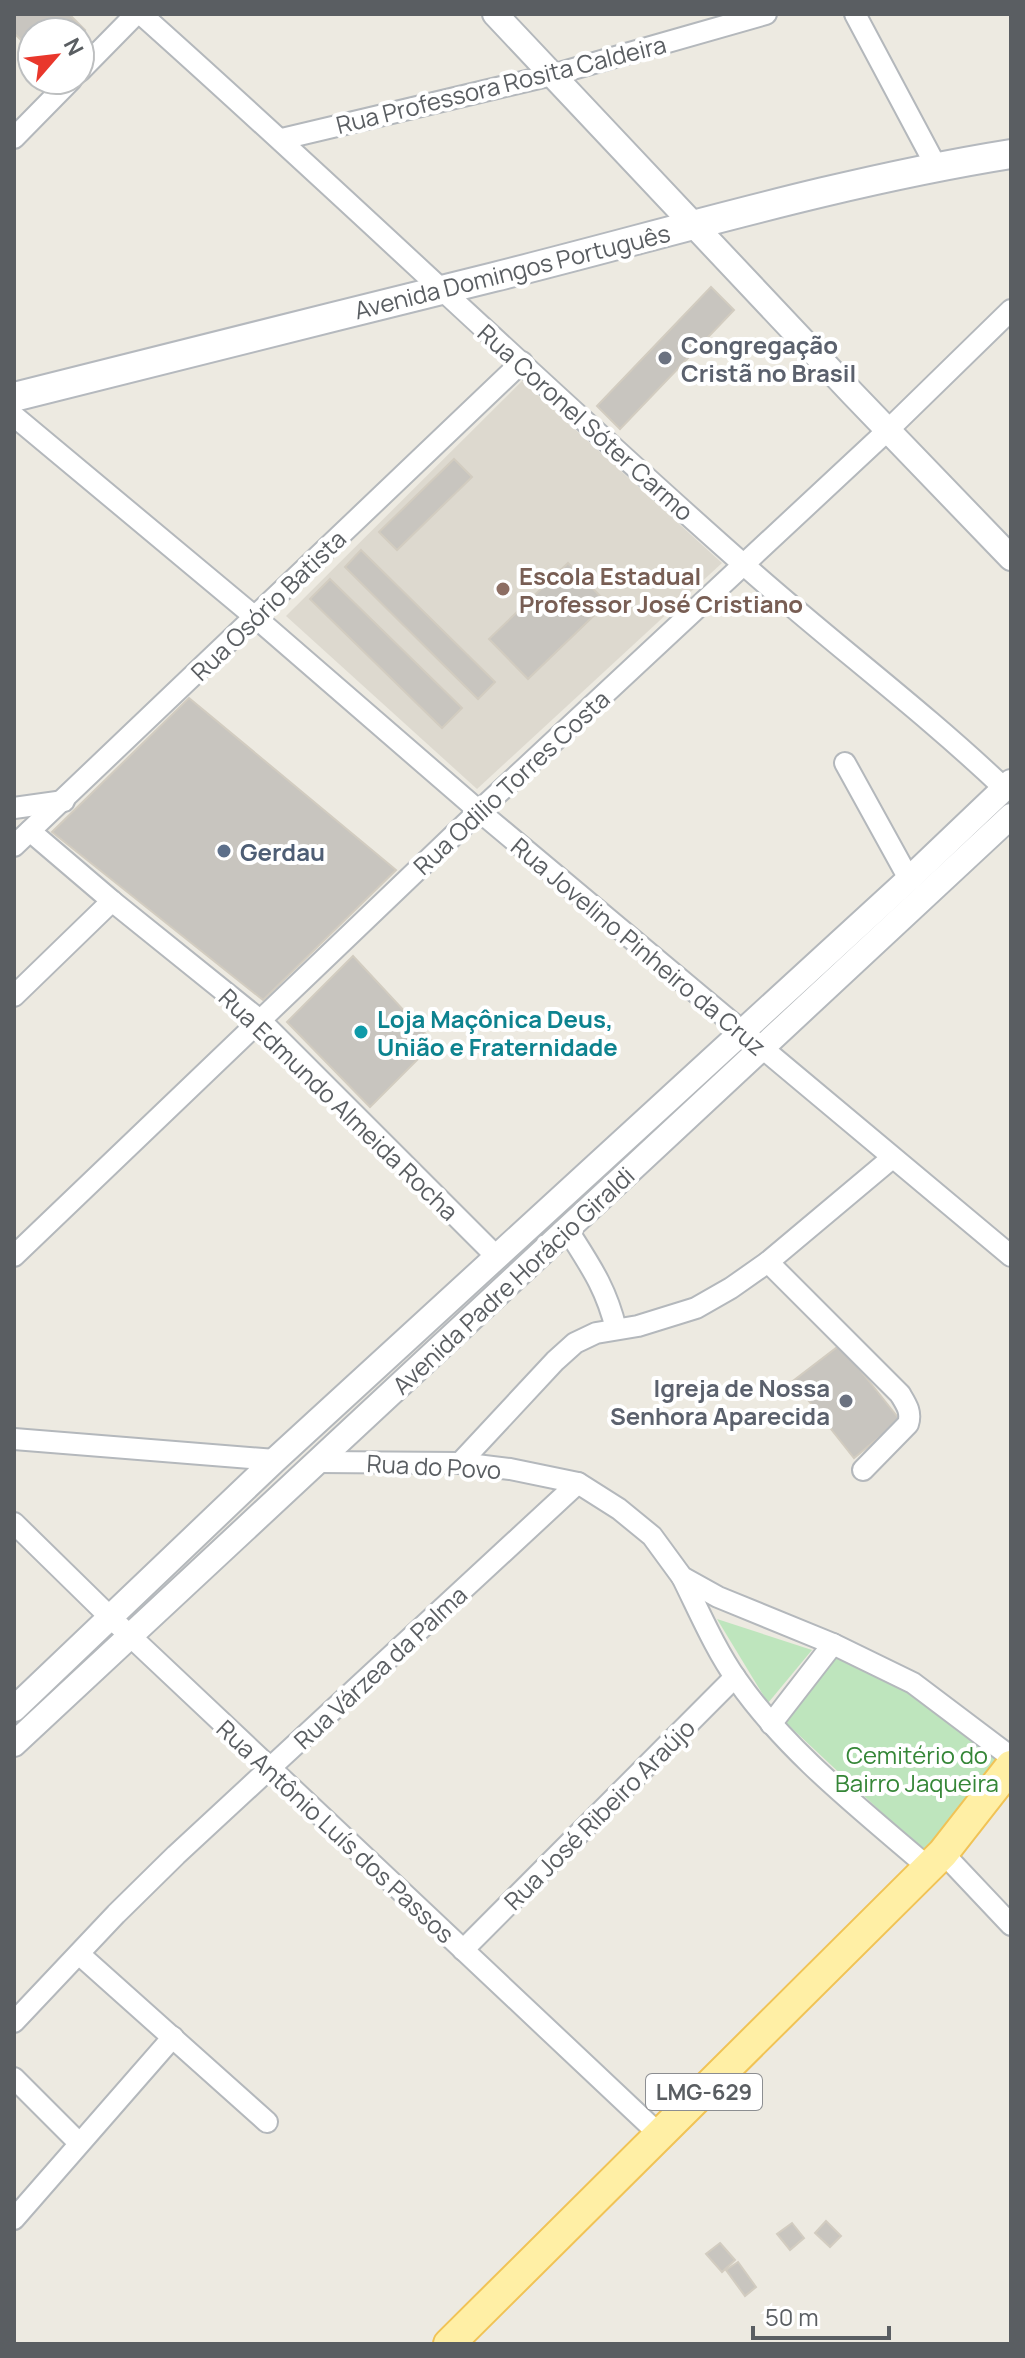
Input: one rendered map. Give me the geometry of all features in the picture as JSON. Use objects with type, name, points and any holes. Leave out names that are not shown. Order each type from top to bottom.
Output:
[{"type":"main road","name":"Avenida Domingos Português","points":[[14,397],[694,224],[936,166],[1011,154]]},
{"type":"main road","name":"LMG-629","points":[[943,1853],[1011,1766]]},
{"type":"main road","name":"LMG-629","points":[[449,2344],[943,1853],[1011,1792]]},
{"type":"street","points":[[96,55],[138,14]]},
{"type":"street","name":"Rua Coronel Sóter Carmo","points":[[138,14],[282,139],[743,565],[1008,785]]},
{"type":"street","points":[[495,14],[1011,558]]},
{"type":"street","name":"Rua Professora Rosita Caldeira","points":[[282,139],[552,75],[766,14]]},
{"type":"street","points":[[855,14],[936,166]]},
{"type":"street","points":[[14,138],[55,96]]},
{"type":"street","name":"Rua Odilio Torres Costa","points":[[14,1256],[479,811],[888,430],[1011,310]]},
{"type":"street","name":"Rua Osório Batista","points":[[14,846],[522,362]]},
{"type":"street","name":"Rua Jovelino Pinheiro da Cruz","points":[[14,416],[255,617],[741,1032],[1011,1256]]},
{"type":"street","points":[[845,763],[909,879]]},
{"type":"street","name":"Avenida Padre Horácio Giraldi","points":[[14,1709],[275,1460],[1008,785]]},
{"type":"street","points":[[14,808],[64,801]]},
{"type":"street","name":"Avenida Padre Horácio Giraldi","points":[[14,1744],[1011,816]]},
{"type":"street","name":"Rua Edmundo Almeida Rocha","points":[[30,831],[261,1021],[497,1257]]},
{"type":"street","points":[[14,996],[112,901]]},
{"type":"street","points":[[460,1463],[575,1343],[596,1333],[660,1320],[696,1308],[731,1288],[768,1262],[892,1158]]},
{"type":"street","points":[[567,1229],[601,1281],[616,1329]]},
{"type":"street","points":[[768,1262],[900,1394],[908,1406],[908,1424],[863,1470]]},
{"type":"street","points":[[14,1439],[275,1460]]},
{"type":"street","name":"Rua do Povo","points":[[318,1462],[460,1463],[510,1469],[578,1483],[619,1509],[652,1536],[682,1577],[718,1597],[833,1644],[913,1683],[1011,1757]]},
{"type":"street","name":"Rua Várzea da Palma","points":[[14,2022],[176,1855],[578,1483]]},
{"type":"street","name":"Rua Antônio Luís dos Passos","points":[[14,1523],[661,2136]]},
{"type":"street","points":[[682,1577],[735,1677],[771,1724],[815,1767],[943,1853],[1011,1925]]},
{"type":"street","points":[[771,1724],[833,1644]]},
{"type":"street","name":"Rua José Ribeiro Araújo","points":[[463,1950],[735,1677]]},
{"type":"street","points":[[79,1954],[267,2122]]},
{"type":"street","points":[[14,2219],[173,2037]]},
{"type":"street","points":[[14,2078],[79,2143]]},
{"type":"shaded area","name":"Escola Estadual Professor José Cristiano","points":[[522,381],[722,563],[477,789],[286,616]]},
{"type":"green space","points":[[717,1619],[812,1650],[768,1703]]},
{"type":"green space","name":"Cemitério do Bairro Jaqueira","points":[[834,1658],[881,1672],[1000,1759],[924,1852],[784,1721]]},
{"type":"building","points":[[14,14],[71,16],[16,16],[16,35]]},
{"type":"building","name":"Congregação Cristã no Brasil","points":[[711,287],[734,310],[620,429],[597,406]]},
{"type":"building","points":[[454,459],[472,477],[397,550],[379,532]]},
{"type":"building","points":[[361,550],[495,682],[478,699],[345,567]]},
{"type":"building","points":[[568,563],[607,603],[528,679],[489,639]]},
{"type":"building","points":[[330,579],[462,708],[442,728],[310,599]]},
{"type":"building","name":"Gerdau","points":[[189,698],[396,870],[263,1000],[52,832]]},
{"type":"building","name":"Loja Maçônica Deus, União e Fraternidade","points":[[353,956],[434,1043],[370,1107],[287,1022]]},
{"type":"building","name":"Igreja de Nossa Senhora Aparecida","points":[[840,1345],[900,1420],[854,1458],[793,1381]]},
{"type":"building","points":[[826,2221],[841,2236],[830,2247],[815,2233]]},
{"type":"building","points":[[792,2223],[804,2238],[790,2250],[777,2234]]},
{"type":"building","points":[[720,2243],[735,2260],[722,2272],[706,2254]]},
{"type":"building","points":[[738,2262],[756,2287],[745,2296],[726,2270]]},
{"type":"place","name":"Congregação Cristã no Brasil","points":[[665,358]]},
{"type":"place","name":"Escola Estadual Professor José Cristiano","points":[[503,589]]},
{"type":"place","name":"Gerdau","points":[[224,851]]},
{"type":"place","name":"Loja Maçônica Deus, União e Fraternidade","points":[[361,1032]]},
{"type":"place","name":"Igreja de Nossa Senhora Aparecida","points":[[846,1401]]}]
